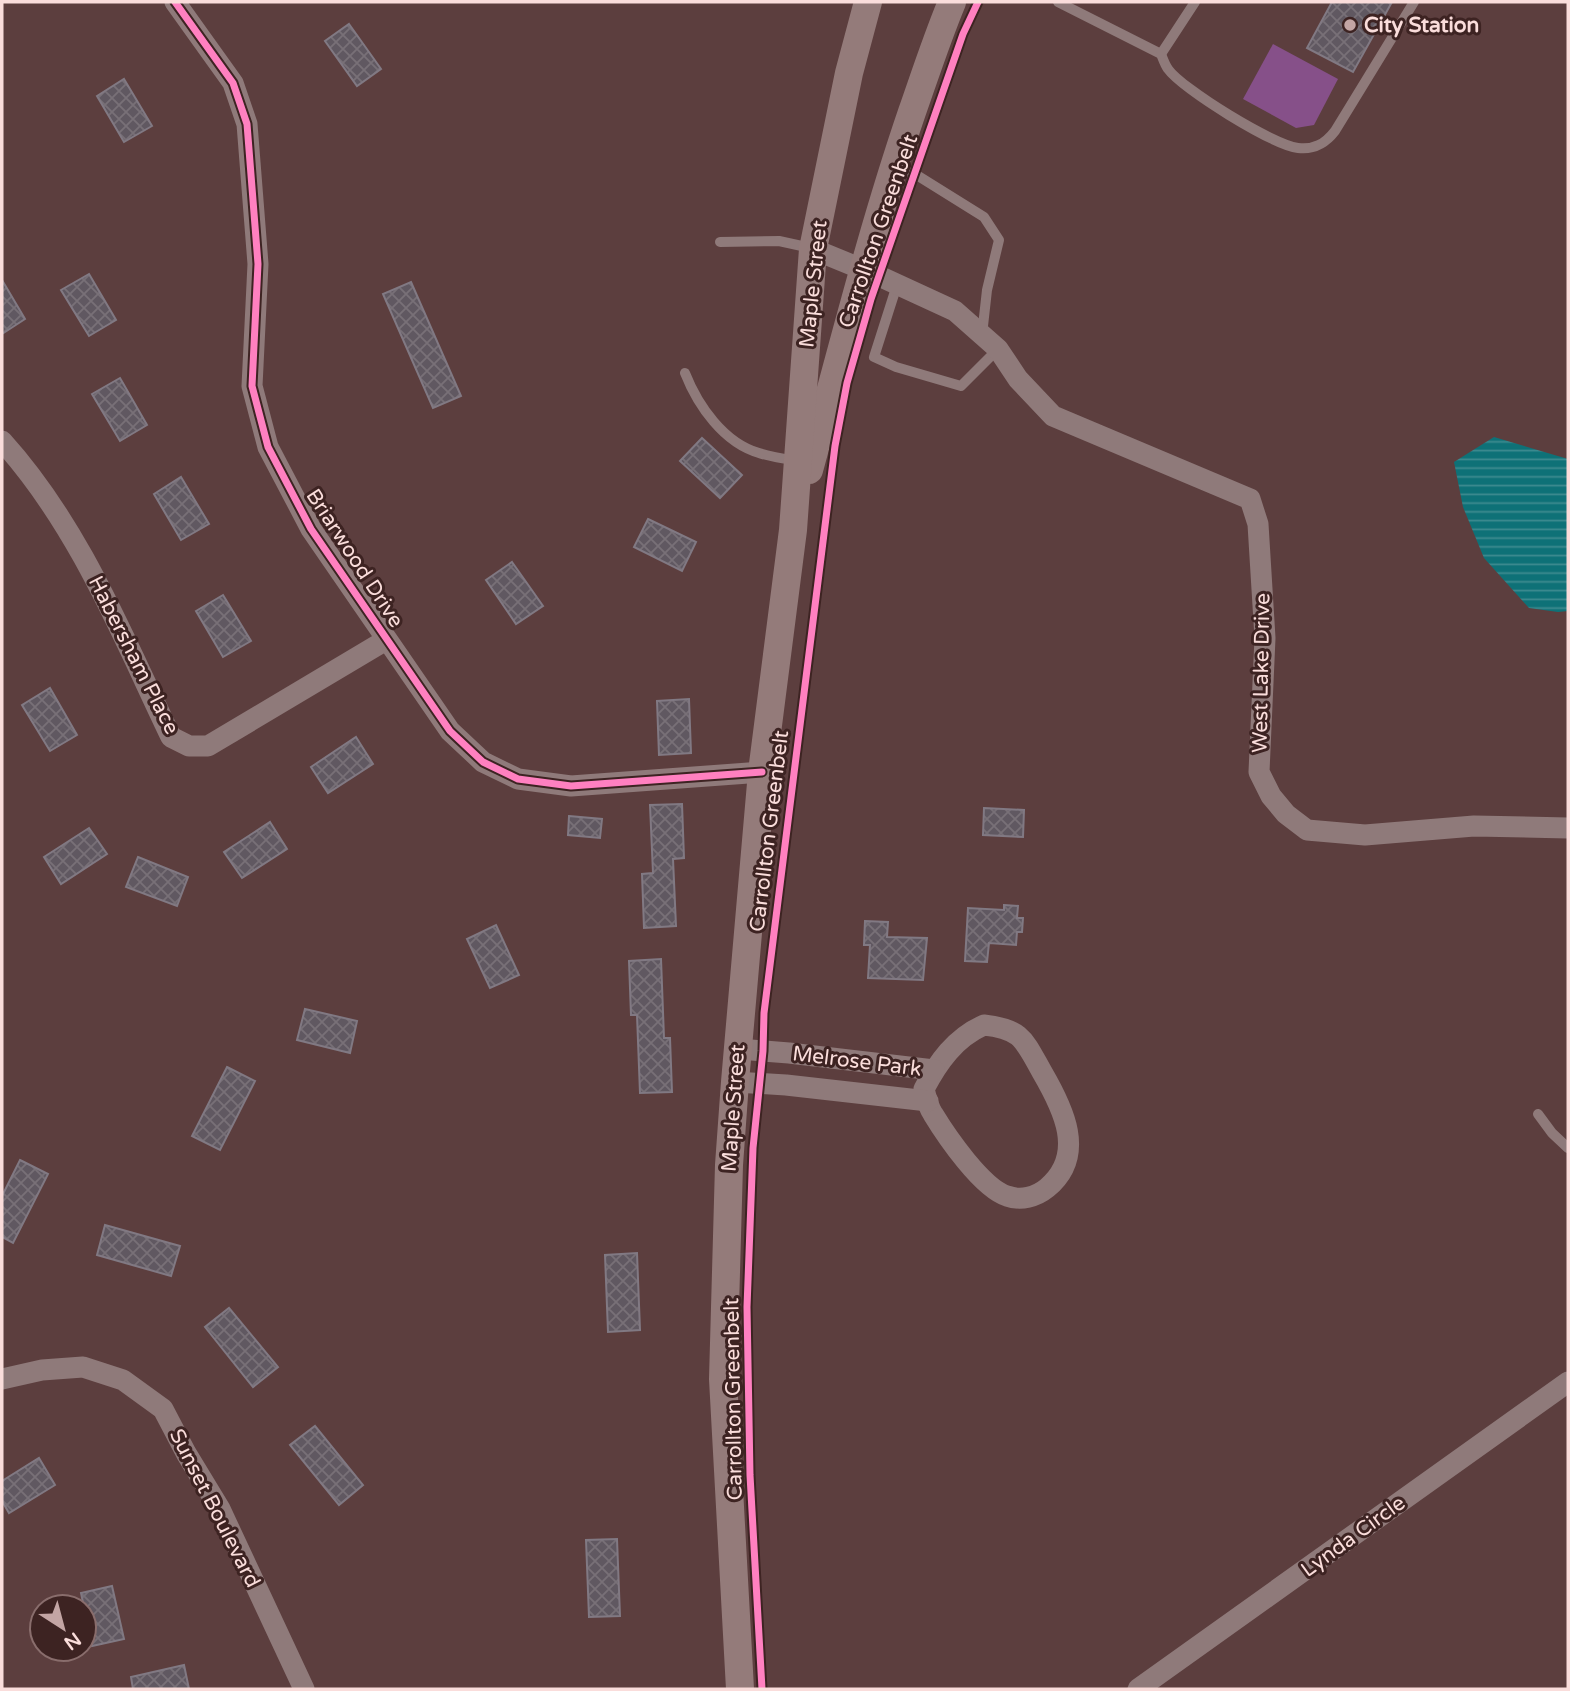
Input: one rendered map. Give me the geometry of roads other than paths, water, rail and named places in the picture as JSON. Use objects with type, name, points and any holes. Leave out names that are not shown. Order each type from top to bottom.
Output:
[{"type":"main road","name":"Maple Street","points":[[740,1689],[723,1380],[729,1165],[735,1082],[762,772],[793,530],[813,249],[849,73],[868,2]]},
{"type":"main road","name":"Maple Street","points":[[793,530],[863,269],[894,167],[952,2]]},
{"type":"street","name":"Briarwood Drive","points":[[175,2],[233,83],[247,124],[258,264],[253,386],[268,447],[311,529],[450,732],[483,762],[517,779],[571,786],[762,772]]},
{"type":"street","name":"West Lake Drive","points":[[813,249],[955,312],[990,342],[1018,379],[1053,416],[1250,499],[1258,524],[1265,638],[1259,772],[1271,796],[1286,814],[1307,830],[1365,835],[1474,826],[1568,828]]},
{"type":"street","name":"Habersham Place","points":[[2,441],[60,516],[82,554],[171,737],[189,746],[208,746],[387,639]]},
{"type":"street","points":[[984,1025],[1007,1028],[1028,1047],[1067,1122],[1069,1153],[1065,1166],[1054,1181],[1034,1196],[1021,1199],[995,1191],[975,1171],[931,1112],[928,1101],[924,1089],[934,1070],[962,1038],[984,1025]]},
{"type":"street","name":"Melrose Park","points":[[738,1049],[789,1052],[934,1070]]},
{"type":"street","name":"Melrose Park","points":[[735,1082],[928,1101]]},
{"type":"street","name":"Sunset Boulevard","points":[[2,1379],[42,1370],[83,1367],[123,1380],[163,1409],[186,1454],[220,1509],[304,1689]]},
{"type":"street","name":"Lynda Circle","points":[[1139,1689],[1568,1382]]},
{"type":"lane","points":[[941,27],[968,2]]},
{"type":"lane","points":[[1058,2],[1161,54],[1168,70],[1197,95],[1295,148],[1320,146],[1335,131],[1414,2]]},
{"type":"lane","points":[[1161,54],[1195,2]]},
{"type":"lane","points":[[894,167],[915,174],[984,217],[999,240],[987,290],[990,342],[961,386],[896,368],[874,357],[897,285]]},
{"type":"lane","points":[[720,242],[779,241],[813,249]]},
{"type":"lane","points":[[685,373],[695,398],[735,442],[758,453],[798,461]]},
{"type":"lane","points":[[1538,1114],[1568,1148]]},
{"type":"water","points":[[1494,437],[1568,459],[1568,611],[1529,608],[1484,558],[1463,507],[1454,462]]},
{"type":"place","name":"City Station","points":[[1350,25]]}]
